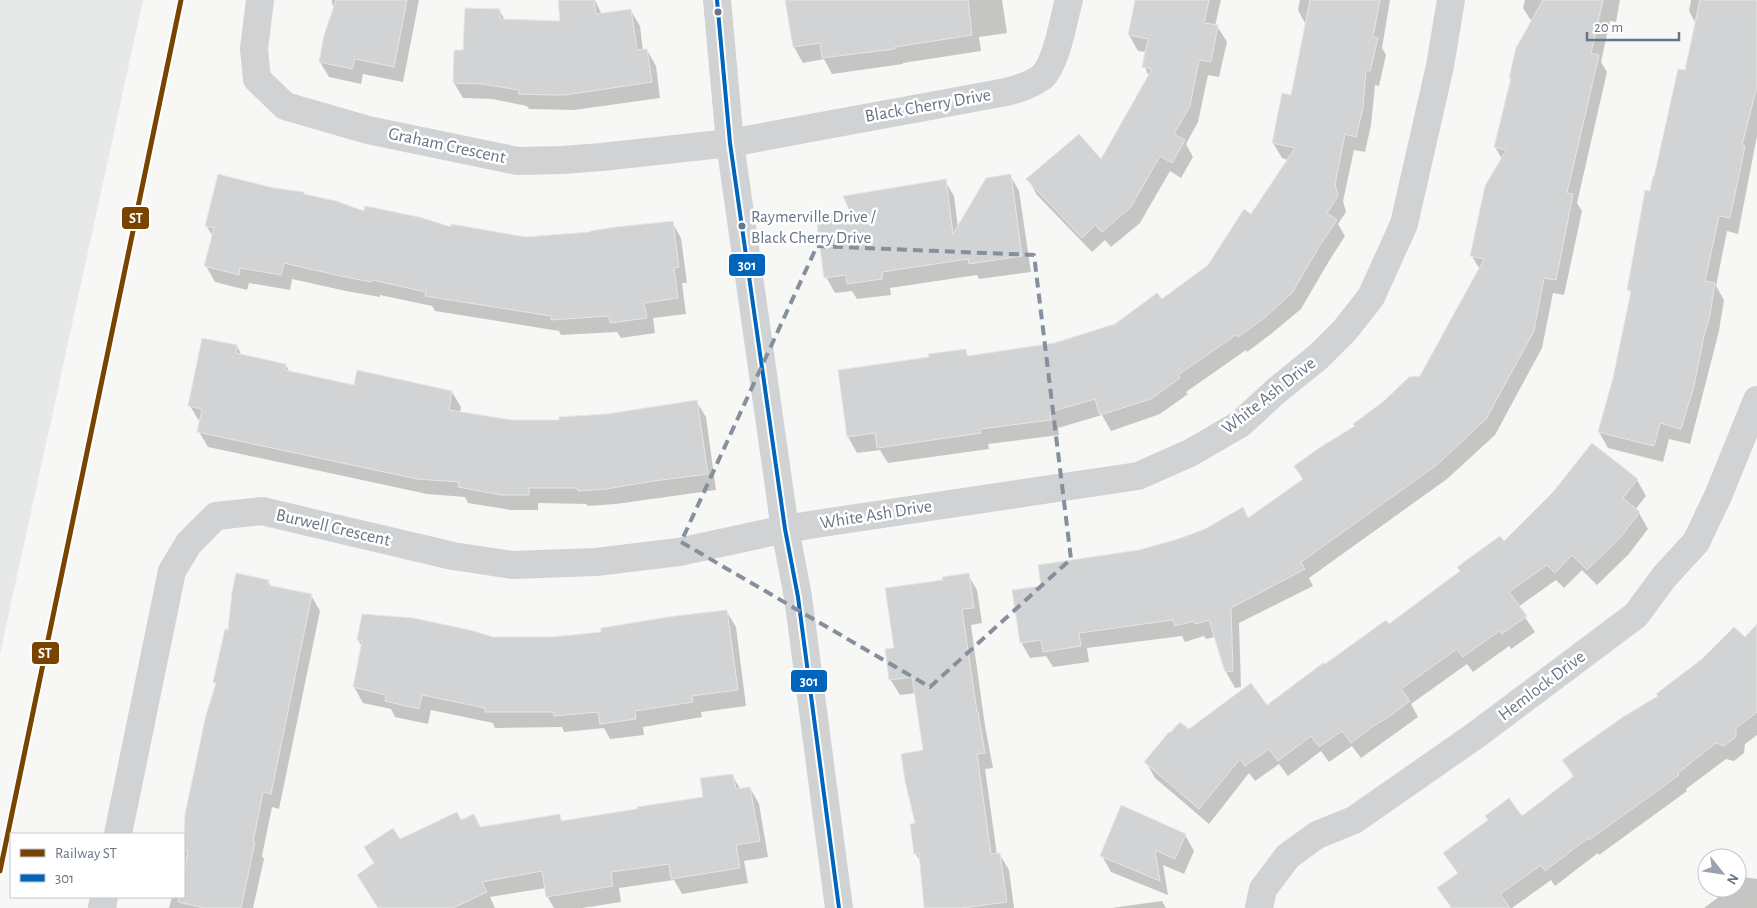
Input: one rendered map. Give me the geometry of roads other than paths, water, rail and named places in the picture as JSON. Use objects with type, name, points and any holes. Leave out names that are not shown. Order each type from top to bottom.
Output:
[{"type":"street","name":"Graham Crescent","points":[[260,0],[254,49],[257,79],[285,106],[368,130],[518,161],[602,157],[730,142]]},
{"type":"street","points":[[717,0],[730,142],[785,529],[798,597],[838,908]]},
{"type":"street","name":"Black Cherry Drive","points":[[730,142],[1025,87],[1043,76],[1055,56],[1069,0]]},
{"type":"street","name":"White Ash Drive","points":[[785,529],[1138,476],[1190,453],[1240,424],[1276,391],[1318,357],[1345,330],[1371,297],[1404,224],[1440,66],[1451,0]]},
{"type":"street","name":"Hemlock Drive","points":[[1259,908],[1263,889],[1288,856],[1317,835],[1354,820],[1476,735],[1636,615],[1664,577],[1696,542],[1718,496],[1757,400]]},
{"type":"street","name":"Burwell Crescent","points":[[118,833],[172,571],[189,543],[216,516],[262,512],[453,556],[512,565],[596,562],[679,552],[785,529]]},
{"type":"rail line","name":"ST","points":[[0,871],[181,0]]},
{"type":"place","name":"Raymerville Drive / Black Cherry Drive","points":[[742,226]]}]
